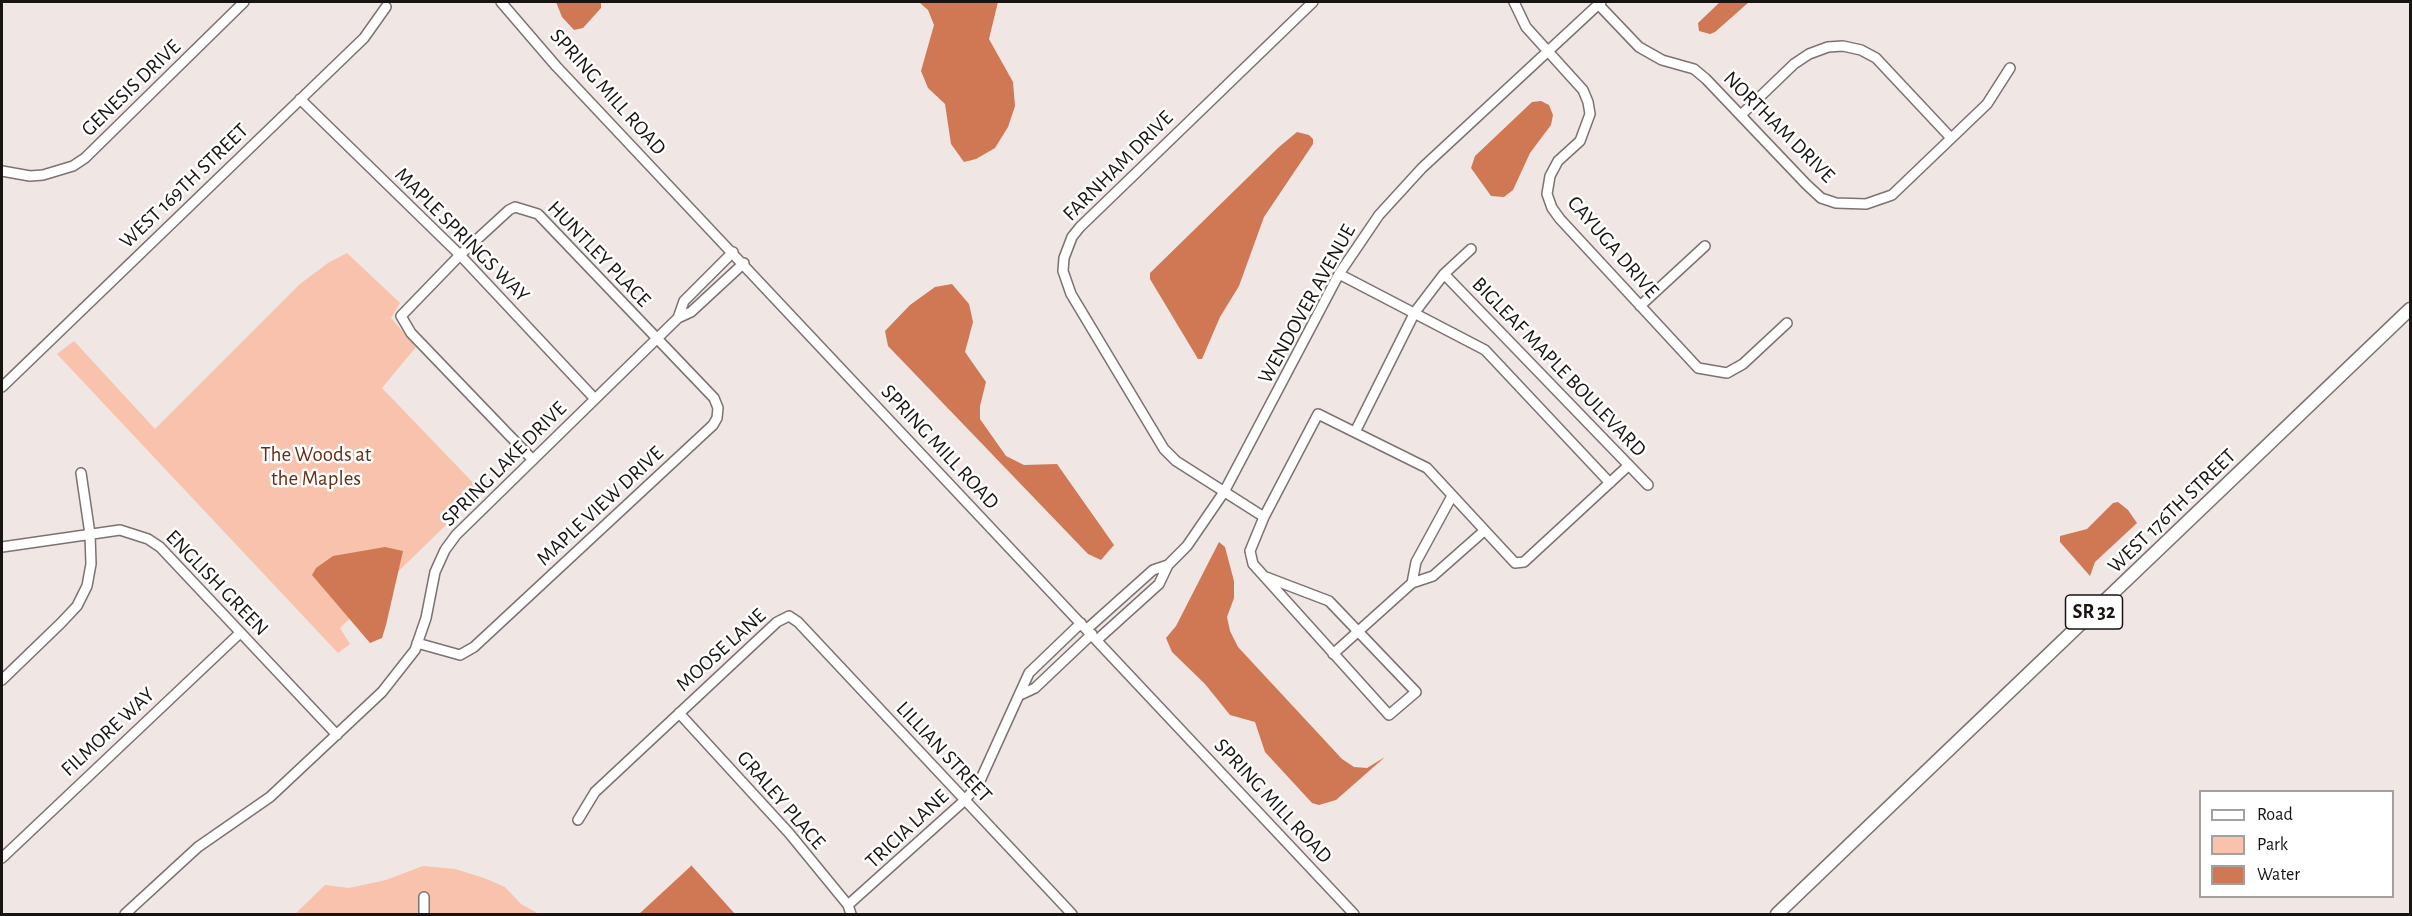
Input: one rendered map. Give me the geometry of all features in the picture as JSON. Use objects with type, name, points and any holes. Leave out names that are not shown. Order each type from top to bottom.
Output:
[{"type":"main road","name":"WEST 176TH STREET","points":[[1777,915],[2410,309]]},
{"type":"street","name":"GENESIS DRIVE","points":[[2,171],[30,177],[58,172],[84,158],[244,2]]},
{"type":"street","name":"SPRING MILL ROAD","points":[[501,2],[556,66],[744,263],[1354,915]]},
{"type":"street","name":"FARNHAM DRIVE","points":[[1224,492],[1176,461],[1164,449],[1071,294],[1063,272],[1064,258],[1072,237],[1080,227],[1313,2]]},
{"type":"street","name":"CAYUGA DRIVE","points":[[1514,2],[1526,27],[1583,90],[1590,114],[1580,141],[1558,161],[1550,176],[1547,194],[1552,208],[1698,368],[1714,373],[1727,373],[1743,364],[1787,323]]},
{"type":"street","name":"WEST 169TH STREET","points":[[2,387],[364,38],[388,3]]},
{"type":"street","name":"WENDOVER AVENUE","points":[[1089,632],[1152,570],[1168,565],[1187,546],[1224,492],[1339,274],[1379,215],[1422,168],[1600,3]]},
{"type":"street","name":"NORTHAM DRIVE","points":[[1600,3],[1640,47],[1662,60],[1694,69],[1821,198],[1850,205],[1878,202],[1892,195],[1987,104],[2010,68]]},
{"type":"street","points":[[1741,115],[1802,59],[1828,47],[1843,46],[1876,58],[1951,138]]},
{"type":"street","name":"MAPLE SPRINGS WAY","points":[[300,99],[458,257],[595,399]]},
{"type":"street","name":"HUNTLEY PLACE","points":[[533,460],[404,323],[402,313],[458,257],[509,210],[522,207],[530,210],[538,214],[656,340]]},
{"type":"street","points":[[1640,306],[1705,246]]},
{"type":"street","points":[[1356,430],[1415,312],[1444,274],[1471,249]]},
{"type":"street","points":[[678,318],[684,301],[733,252]]},
{"type":"street","name":"SPRING LAKE DRIVE","points":[[125,915],[198,847],[270,797],[382,692],[415,650],[426,618],[435,572],[445,550],[456,535],[678,318],[691,312],[744,263]]},
{"type":"street","name":"BIGLEAF MAPLE BOULEVARD","points":[[1339,274],[1485,350],[1610,483]]},
{"type":"street","name":"BIGLEAF MAPLE BOULEVARD","points":[[1444,274],[1648,485]]},
{"type":"street","name":"MAPLE VIEW DRIVE","points":[[417,643],[460,655],[474,647],[713,425],[718,408],[714,398],[656,340]]},
{"type":"street","points":[[1266,577],[1329,601],[1416,692],[1389,715],[1253,564],[1250,551],[1264,518],[1318,414],[1356,430],[1426,468],[1515,563],[1524,562],[1629,465]]},
{"type":"street","points":[[2,680],[77,606],[87,586],[91,564],[90,534],[81,473]]},
{"type":"street","points":[[1224,492],[1264,518]]},
{"type":"street","points":[[1413,583],[1416,562],[1452,496]]},
{"type":"street","name":"ENGLISH GREEN","points":[[2,547],[120,530],[148,539],[160,547],[337,735]]},
{"type":"street","points":[[1333,654],[1413,583],[1433,576],[1484,531]]},
{"type":"street","points":[[1020,695],[1035,688],[1089,632],[1159,584],[1168,565]]},
{"type":"street","name":"MOOSE LANE","points":[[578,820],[595,792],[777,622],[789,616]]},
{"type":"street","name":"LILLIAN STREET","points":[[789,616],[798,622],[1072,915]]},
{"type":"street","name":"TRICIA LANE","points":[[849,910],[965,800],[979,783],[1029,673],[1089,632]]},
{"type":"street","name":"FILMORE WAY","points":[[2,858],[240,633]]},
{"type":"street","name":"GRALEY PLACE","points":[[679,713],[789,833],[849,910]]},
{"type":"street","points":[[424,897],[424,915]]},
{"type":"green space","name":"The Woods at the Maples","points":[[347,253],[400,303],[391,318],[416,347],[382,388],[481,491],[340,628],[350,644],[338,653],[57,354],[74,341],[155,429],[300,284],[328,263]]},
{"type":"green space","points":[[423,866],[455,869],[484,878],[505,887],[521,904],[539,914],[295,914],[325,885],[349,888],[386,880]]},
{"type":"water","points":[[556,2],[601,2],[601,8],[583,28],[574,30],[562,17]]},
{"type":"water","points":[[919,2],[998,2],[989,39],[1013,82],[1015,106],[1008,127],[995,148],[976,159],[964,162],[951,144],[945,104],[928,88],[921,71],[934,25],[928,10]]},
{"type":"water","points":[[1720,2],[1749,2],[1715,32],[1710,34],[1699,31],[1698,23]]},
{"type":"water","points":[[1541,101],[1549,105],[1553,115],[1551,125],[1530,153],[1513,190],[1504,197],[1491,196],[1471,168],[1475,156],[1532,102]]},
{"type":"water","points":[[1297,132],[1309,135],[1313,139],[1313,144],[1264,217],[1239,286],[1220,317],[1202,359],[1198,359],[1150,279],[1150,273]]},
{"type":"water","points":[[952,284],[969,304],[973,322],[965,352],[986,382],[980,406],[980,419],[1006,456],[1024,465],[1057,464],[1114,545],[1101,560],[1088,554],[888,346],[885,331],[910,305],[935,287]]},
{"type":"water","points":[[2118,502],[2128,510],[2137,523],[2095,562],[2090,576],[2060,542],[2060,536],[2087,529],[2113,503]]},
{"type":"water","points":[[1219,542],[1225,547],[1234,581],[1234,598],[1227,617],[1230,631],[1238,647],[1342,759],[1354,767],[1367,768],[1385,757],[1336,800],[1319,805],[1312,803],[1265,752],[1255,722],[1230,715],[1205,684],[1172,652],[1166,638],[1176,626]]},
{"type":"water","points":[[385,547],[403,551],[382,638],[370,643],[312,575],[316,568],[333,556]]},
{"type":"water","points":[[691,866],[735,914],[639,914]]}]
